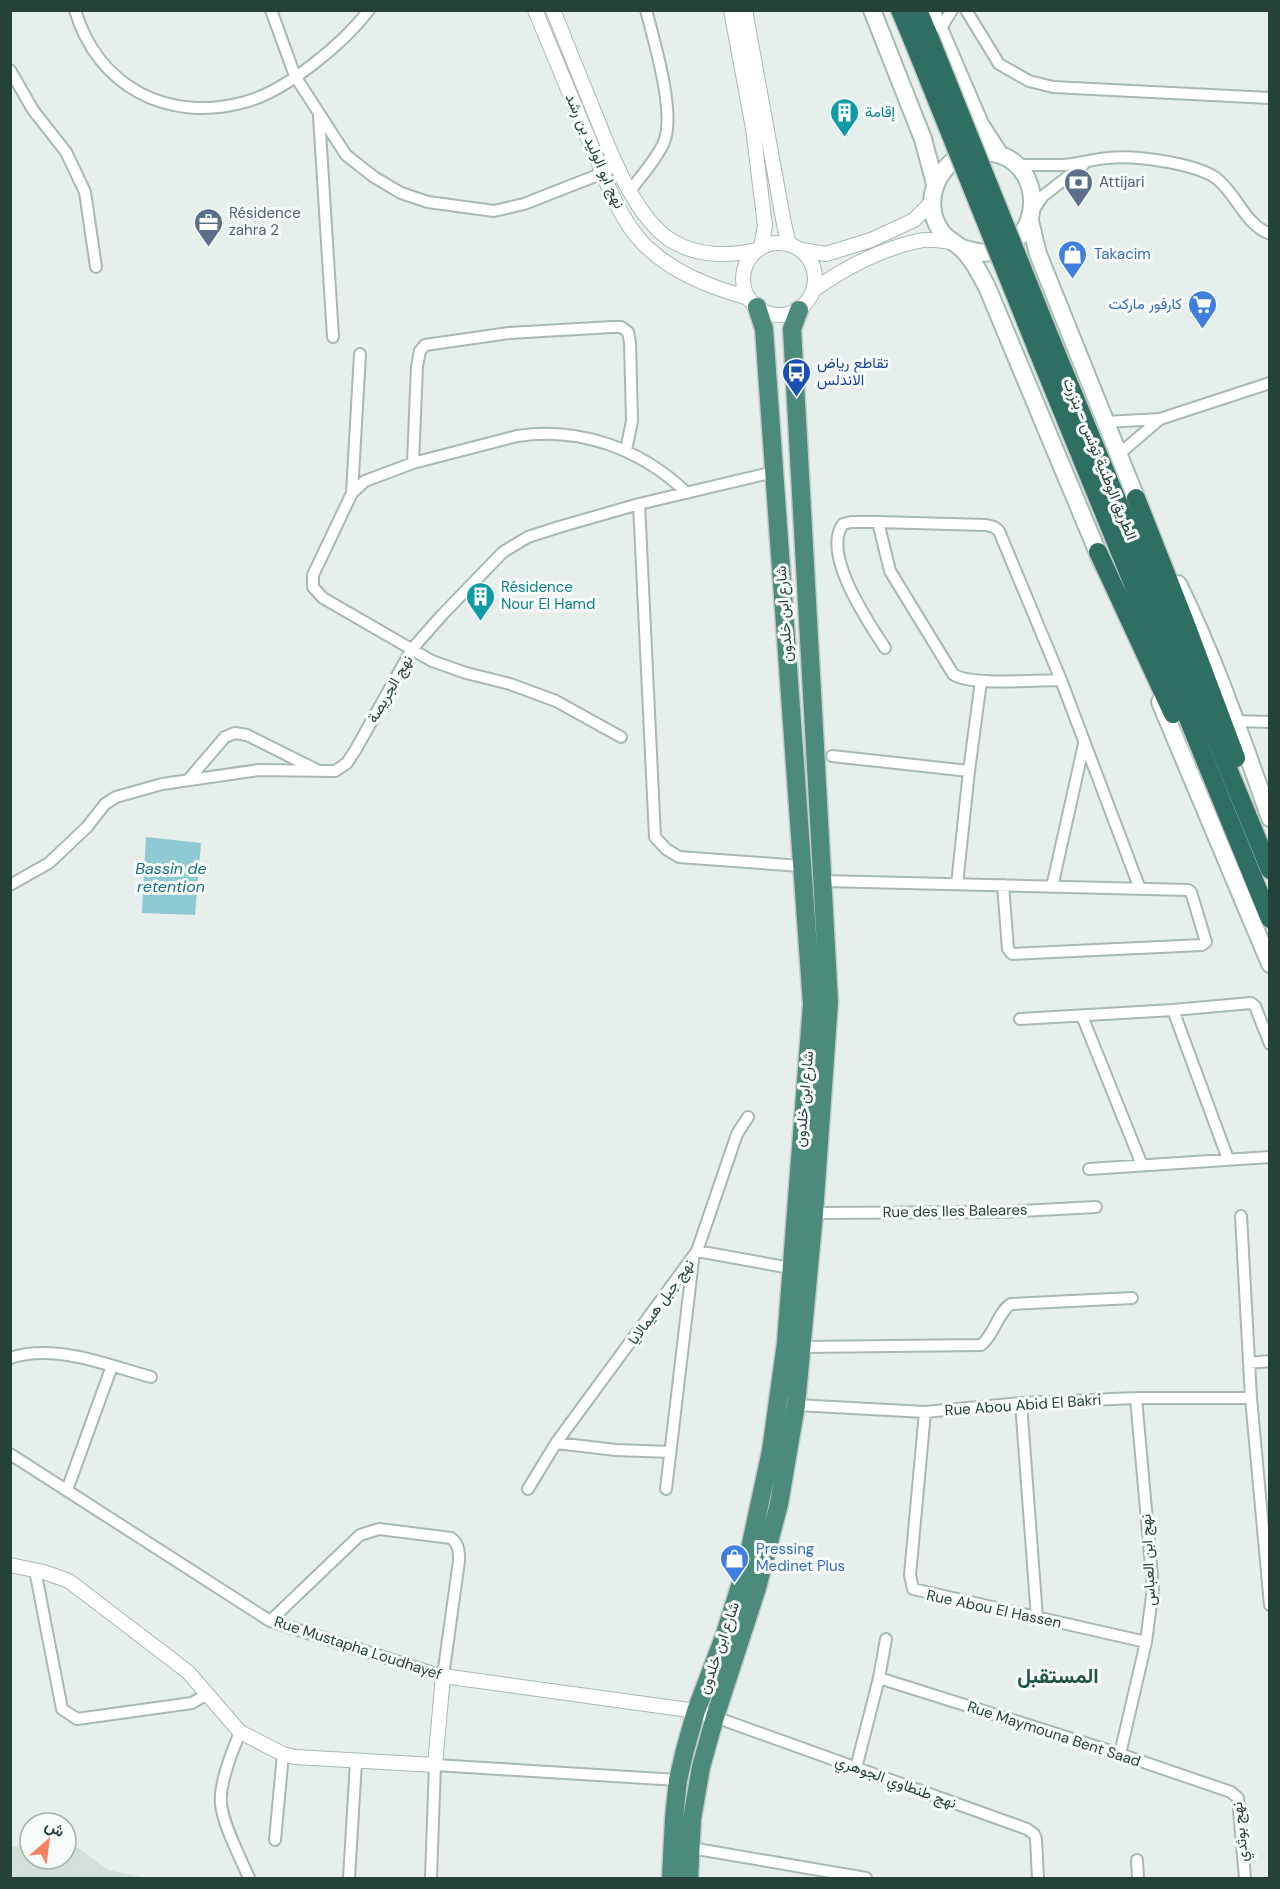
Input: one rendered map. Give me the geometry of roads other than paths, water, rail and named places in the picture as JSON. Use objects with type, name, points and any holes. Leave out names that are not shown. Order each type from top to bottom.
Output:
[{"type":"highway","name":"الطريق الوطنية تونس - بنزرت","points":[[900,10],[927,36]]},
{"type":"highway","name":"الطريق الوطنية تونس - بنزرت","points":[[918,10],[1043,344],[1269,919]]},
{"type":"highway","name":"شارع ابن خلدون","points":[[671,1878],[678,1780],[696,1711],[737,1596],[761,1503],[779,1401],[812,1004],[764,329],[753,303]]},
{"type":"highway","name":"شارع ابن خلدون","points":[[689,1878],[692,1819],[701,1767],[763,1566],[779,1504],[796,1405],[810,1268],[829,1002],[792,329],[800,309]]},
{"type":"highway","name":"الطريق الوطنية تونس - بنزرت","points":[[1043,344],[1269,870]]},
{"type":"highway","points":[[1136,498],[1236,759],[1269,865]]},
{"type":"highway","points":[[1098,552],[1269,924]]},
{"type":"main road","points":[[872,10],[923,139],[935,184]]},
{"type":"main road","points":[[931,10],[927,36],[1000,155]]},
{"type":"main road","points":[[1269,818],[1236,721],[1195,618],[1136,498],[1038,254],[1031,216],[1033,200],[1031,187],[1017,165],[1000,155],[984,152],[969,154],[954,160],[935,184],[932,202],[934,217],[940,231],[973,263],[987,287],[1269,964]]},
{"type":"main road","points":[[956,245],[978,253],[994,252],[1009,245],[1022,235],[1031,216]]},
{"type":"street","points":[[75,10],[90,43],[108,69],[123,82],[153,101],[176,107],[213,108],[246,102],[277,89],[332,49],[369,10]]},
{"type":"street","points":[[271,10],[295,76],[346,155],[374,177],[401,193],[428,202],[494,211],[524,204],[603,173],[616,165]]},
{"type":"street","name":"نهج ابو الوليد بن رشد","points":[[535,10],[603,173],[621,212],[639,240],[661,260],[701,283],[753,303]]},
{"type":"street","name":"نهج ابو الوليد بن رشد","points":[[553,10],[616,165],[652,225],[672,241],[697,252],[721,255],[759,249]]},
{"type":"street","points":[[630,191],[664,142],[668,124],[657,50],[646,10]]},
{"type":"street","points":[[731,10],[753,128],[765,226],[759,249]]},
{"type":"street","points":[[745,10],[789,243]]},
{"type":"street","points":[[927,36],[952,10]]},
{"type":"street","points":[[966,10],[999,64],[1029,81],[1053,87],[1269,98]]},
{"type":"street","points":[[10,70],[33,110],[66,152],[85,192],[96,267]]},
{"type":"street","points":[[319,113],[333,337]]},
{"type":"street","points":[[1017,165],[1086,163],[1109,158],[1147,159],[1196,168],[1216,178],[1230,191],[1251,220],[1269,234]]},
{"type":"street","points":[[1031,216],[1043,196],[1086,163]]},
{"type":"street","points":[[802,250],[812,261],[816,275],[815,289],[809,301],[800,309],[785,315],[770,314],[753,303],[744,286],[743,272],[748,260],[759,249],[775,243],[789,243],[802,250],[826,254],[871,240],[914,220],[932,202]]},
{"type":"street","points":[[815,289],[835,275],[875,256],[920,240],[956,245]]},
{"type":"street","points":[[413,463],[417,366],[420,351],[425,345],[509,333],[621,327],[628,332],[632,421],[626,450]]},
{"type":"street","points":[[352,493],[360,354]]},
{"type":"street","points":[[1105,422],[1160,419],[1269,383]]},
{"type":"street","points":[[1118,455],[1160,419]]},
{"type":"street","points":[[621,737],[556,701],[510,684],[466,673],[432,661],[323,598],[313,587],[313,575],[352,493],[365,481],[413,463],[531,434],[581,436],[626,450],[669,476],[687,493]]},
{"type":"street","name":"نهج الجريصة","points":[[10,885],[49,863],[87,827],[105,804],[116,796],[189,779],[259,770],[335,771],[347,763],[412,649],[503,552],[528,537],[639,504],[774,472]]},
{"type":"street","points":[[639,504],[656,837],[666,849],[679,857],[801,866]]},
{"type":"street","points":[[878,522],[890,571],[952,674],[960,679],[981,681],[1061,680]]},
{"type":"street","points":[[885,648],[855,602],[840,562],[839,530],[843,524],[878,522],[986,525],[999,531],[1061,680],[1140,889]]},
{"type":"street","points":[[957,884],[981,681]]},
{"type":"street","points":[[1236,721],[1269,722]]},
{"type":"street","points":[[189,779],[225,737],[235,733],[247,735],[321,772]]},
{"type":"street","points":[[1052,886],[1084,744]]},
{"type":"street","points":[[832,756],[969,771]]},
{"type":"street","points":[[824,881],[1052,886],[1190,890],[1206,942],[1204,944],[1012,954],[1008,949],[1003,885]]},
{"type":"street","points":[[1020,1019],[1251,1003],[1255,1006],[1269,1044]]},
{"type":"street","points":[[1173,1010],[1228,1159]]},
{"type":"street","points":[[1082,1016],[1142,1165]]},
{"type":"street","points":[[666,1489],[695,1254],[737,1134],[748,1118]]},
{"type":"street","points":[[1089,1169],[1269,1157]]},
{"type":"street","name":"Rue des Iles Baleares","points":[[814,1214],[1002,1212],[1096,1207]]},
{"type":"street","points":[[1241,1216],[1251,1398],[1269,1605]]},
{"type":"street","name":"نهج جبل هيمالايا","points":[[528,1489],[556,1443],[695,1254],[791,1270],[810,1268]]},
{"type":"street","points":[[802,1347],[981,1345],[1011,1304],[1132,1298]]},
{"type":"street","points":[[10,1358],[20,1355],[61,1354],[151,1377]]},
{"type":"street","points":[[1249,1363],[1269,1361]]},
{"type":"street","points":[[66,1490],[112,1366]]},
{"type":"street","name":"Rue Abou Abid El Bakri","points":[[796,1405],[925,1412],[1021,1403],[1136,1398],[1251,1398]]},
{"type":"street","name":"نهج ابن العباس","points":[[1120,1754],[1146,1642],[1153,1588],[1136,1398]]},
{"type":"street","points":[[1021,1403],[1037,1618]]},
{"type":"street","name":"Rue Abou El Hassen","points":[[925,1412],[910,1575],[913,1589],[1146,1642]]},
{"type":"street","points":[[556,1443],[616,1450],[670,1452]]},
{"type":"street","name":"Rue Mustapha Loudhayef","points":[[10,1454],[270,1621],[443,1676],[696,1711],[715,1717]]},
{"type":"street","points":[[270,1621],[360,1535],[379,1529],[451,1538],[456,1541],[459,1561],[443,1676],[435,1765],[431,1878]]},
{"type":"street","points":[[10,1565],[69,1581],[188,1672],[240,1732],[283,1754],[320,1760],[678,1780]]},
{"type":"street","points":[[35,1570],[62,1709],[66,1714],[77,1719],[192,1702],[207,1694]]},
{"type":"street","points":[[856,1768],[879,1678],[886,1639]]},
{"type":"street","name":"Rue Maymouna Bent Saad","points":[[879,1678],[1120,1754],[1227,1791]]},
{"type":"street","name":"نهج طنطاوي الجوهري","points":[[715,1717],[1027,1829],[1034,1834],[1036,1839],[1038,1878]]},
{"type":"street","points":[[240,1732],[232,1753],[220,1802],[226,1824],[249,1878]]},
{"type":"street","points":[[275,1840],[283,1754]]},
{"type":"street","points":[[350,1878],[356,1761]]},
{"type":"street","name":"نهج بوثدي","points":[[1227,1791],[1238,1798],[1245,1878]]},
{"type":"street","points":[[691,1848],[866,1878]]},
{"type":"street","points":[[1137,1860],[1138,1878]]},
{"type":"water","name":"Bassin de retention","points":[[146,837],[201,843],[195,915],[142,913]]},
{"type":"place","name":"إقامة","points":[[844,138]]},
{"type":"place","name":"Attijari","points":[[1078,208]]},
{"type":"place","name":"Résidence zahra 2","points":[[208,248]]},
{"type":"place","name":"Takacim","points":[[1073,280]]},
{"type":"place","name":"كارفور ماركت","points":[[1203,330]]},
{"type":"place","name":"تقاطع رياض الاندلس","points":[[796,398]]},
{"type":"place","name":"Résidence Nour El Hamd","points":[[480,622]]},
{"type":"place","name":"Pressing Medinet Plus","points":[[735,1584]]},
{"type":"district","name":"المستقبل","points":[[1058,1676]]}]
